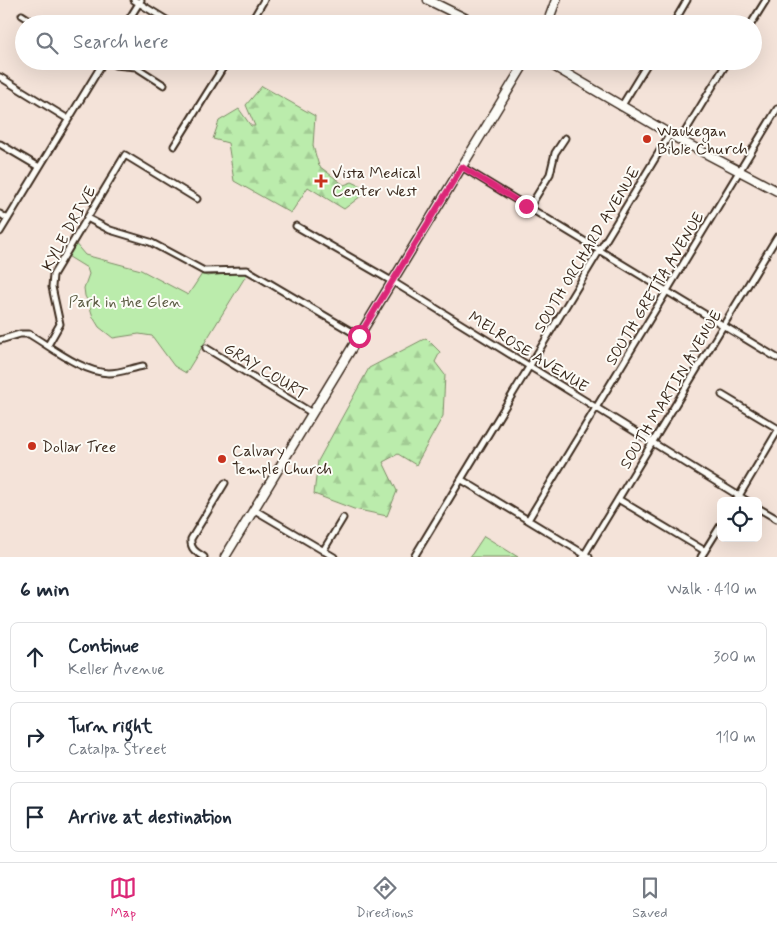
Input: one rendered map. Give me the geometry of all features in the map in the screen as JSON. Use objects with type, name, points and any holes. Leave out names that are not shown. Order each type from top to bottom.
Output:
[{"type":"street","points":[[255,15],[264,0]]},
{"type":"street","points":[[428,0],[459,15]]},
{"type":"street","points":[[550,15],[556,0]]},
{"type":"street","points":[[678,15],[687,0]]},
{"type":"street","points":[[757,15],[766,0]]},
{"type":"street","points":[[131,15],[138,1],[159,15]]},
{"type":"street","points":[[0,232],[96,70]]},
{"type":"street","points":[[141,70],[164,85]]},
{"type":"street","points":[[174,146],[221,70]]},
{"type":"street","points":[[225,557],[521,70]]},
{"type":"street","points":[[559,70],[621,107],[777,192]]},
{"type":"street","points":[[621,107],[644,70]]},
{"type":"street","points":[[680,140],[723,70]]},
{"type":"street","points":[[0,77],[68,120]]},
{"type":"street","name":"SOUTH GRETTA AVENUE","points":[[528,520],[777,110]]},
{"type":"street","name":"SOUTH ORCHARD AVENUE","points":[[414,557],[670,134]]},
{"type":"street","points":[[529,208],[550,174],[555,153],[565,138]]},
{"type":"street","points":[[0,144],[39,167]]},
{"type":"street","name":"KYLE DRIVE","points":[[48,345],[60,324],[52,287],[53,275],[124,153],[197,199]]},
{"type":"street","points":[[462,167],[777,358]]},
{"type":"street","points":[[0,214],[8,219]]},
{"type":"street","points":[[86,218],[110,230],[150,242],[204,271],[247,270],[359,336]]},
{"type":"street","name":"MELROSE AVENUE","points":[[296,226],[392,281],[530,366],[735,497]]},
{"type":"street","name":"SOUTH MARTIN AVENUE","points":[[586,556],[652,442],[777,237]]},
{"type":"street","points":[[0,340],[25,333],[83,366],[99,372],[114,373],[143,366]]},
{"type":"street","name":"GRAY COURT","points":[[206,348],[312,413]]},
{"type":"street","points":[[722,395],[777,428]]},
{"type":"street","points":[[738,497],[777,432]]},
{"type":"street","points":[[462,480],[586,556]]},
{"type":"street","points":[[204,557],[194,550],[190,544],[190,539],[225,483]]},
{"type":"street","points":[[618,499],[705,551]]},
{"type":"street","points":[[254,509],[334,557]]},
{"type":"street","points":[[762,510],[777,519]]},
{"type":"street","points":[[324,551],[343,518]]},
{"type":"street","points":[[701,557],[717,532]]},
{"type":"green space","points":[[262,86],[315,116],[313,146],[319,166],[344,185],[352,182],[361,186],[365,193],[344,209],[308,187],[291,213],[234,181],[228,143],[213,139],[219,121],[239,109],[251,126],[255,126],[246,105]]},
{"type":"green space","name":"Park in the Glen","points":[[74,242],[85,255],[141,270],[188,295],[202,274],[207,276],[243,272],[247,274],[186,373],[174,366],[152,336],[139,334],[113,338],[99,327],[85,296],[84,288],[89,274],[87,268],[66,255]]},
{"type":"green space","points":[[426,338],[440,352],[435,362],[445,375],[443,416],[416,465],[398,454],[383,462],[397,491],[387,516],[354,509],[314,494],[318,461],[369,368]]},
{"type":"green space","points":[[484,536],[518,557],[470,557]]},
{"type":"place","name":"Waukegan Bible Church","points":[[647,139]]},
{"type":"place","name":"Vista Medical Center West","points":[[321,181]]},
{"type":"place","name":"Dollar Tree","points":[[32,446]]},
{"type":"place","name":"Calvary Temple Church","points":[[222,459]]},
{"type":"route","points":[[359,336],[462,167],[526,206]]}]
